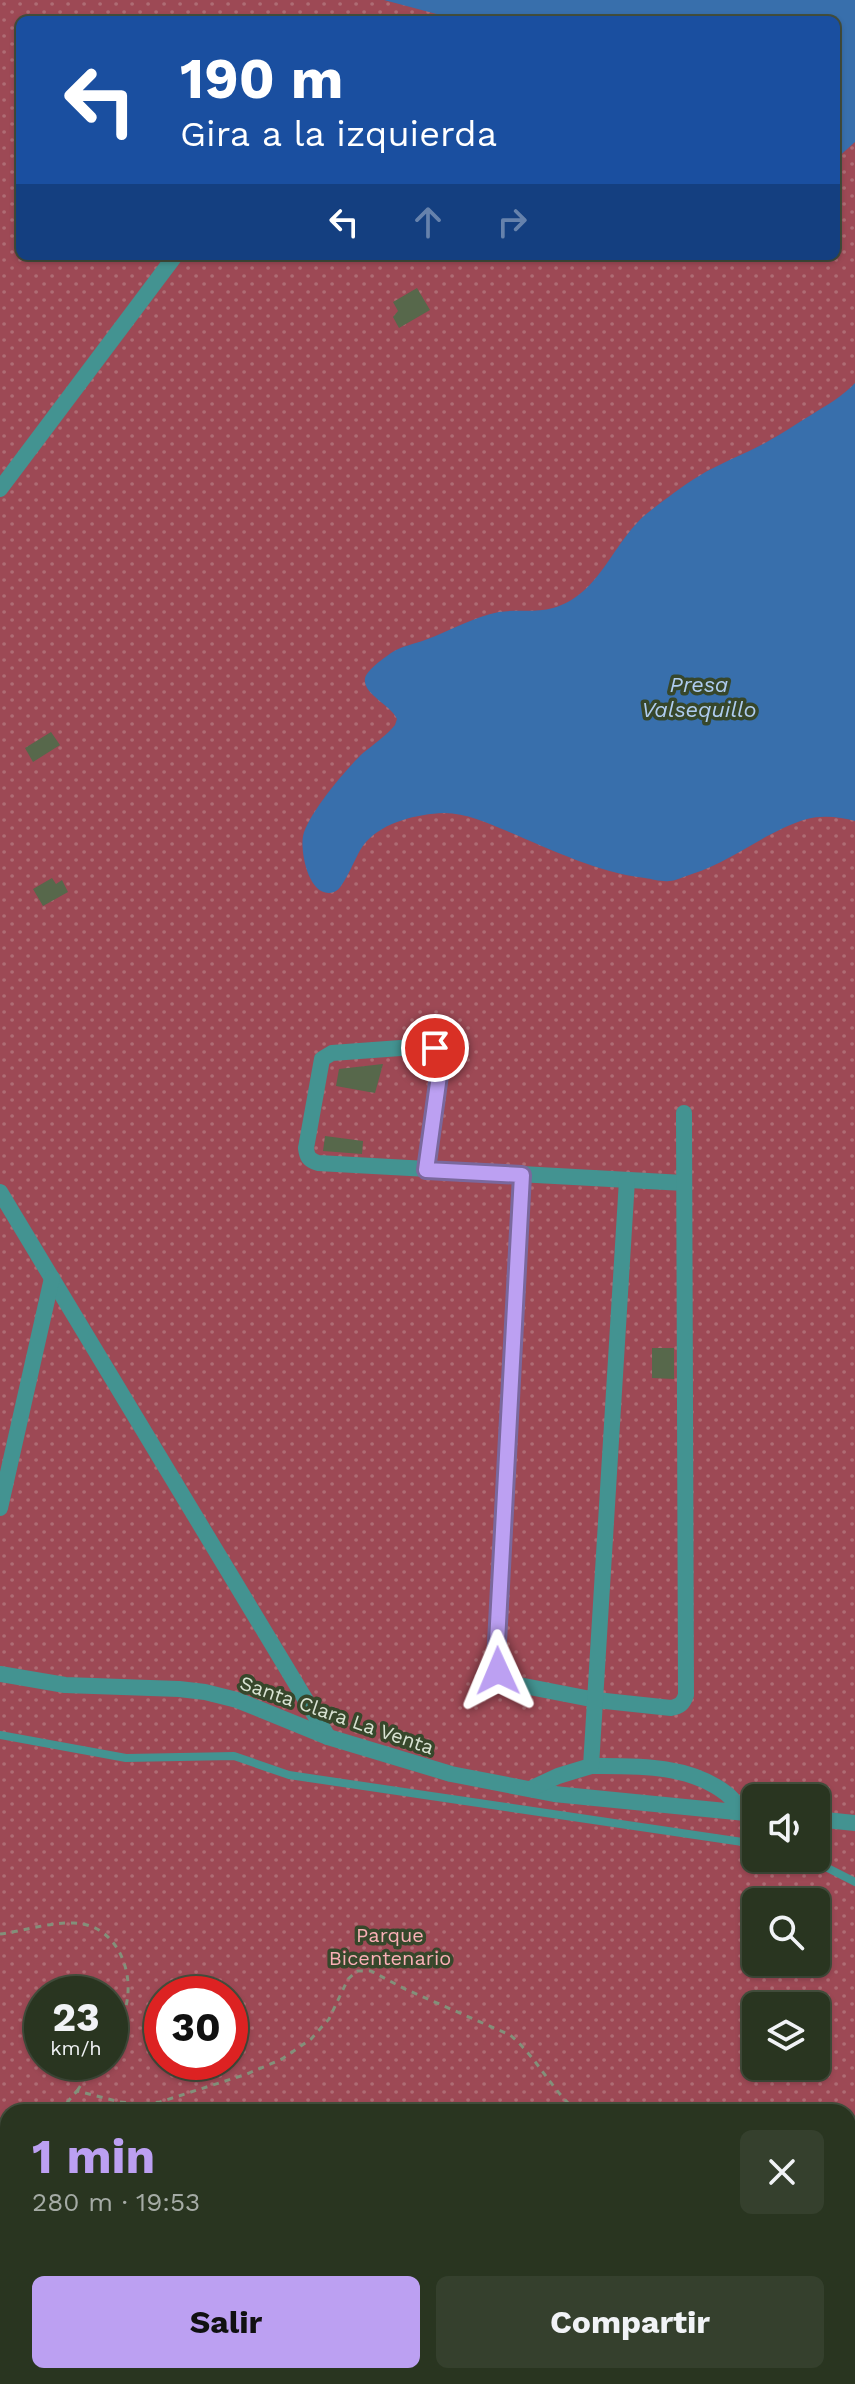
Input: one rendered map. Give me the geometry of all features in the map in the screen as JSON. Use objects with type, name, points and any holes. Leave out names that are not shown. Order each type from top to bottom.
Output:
[{"type":"street","points":[[0,489],[172,260]]},
{"type":"street","points":[[426,1170],[440,1053],[428,1046],[332,1053],[322,1059],[306,1148],[306,1155],[311,1161],[426,1170],[684,1183]]},
{"type":"street","points":[[522,1175],[496,1661],[498,1671],[505,1680],[514,1684],[596,1700],[678,1707],[686,1695],[684,1113]]},
{"type":"street","points":[[591,1766],[627,1180]]},
{"type":"street","points":[[0,1192],[328,1737]]},
{"type":"street","points":[[0,1508],[52,1278]]},
{"type":"street","name":"Santa Clara La Venta","points":[[0,1674],[65,1685],[205,1692],[237,1700],[328,1737],[451,1774],[583,1798],[742,1813]]},
{"type":"street","points":[[530,1789],[591,1766],[643,1766],[703,1780],[742,1807]]},
{"type":"street","points":[[830,1820],[855,1823]]},
{"type":"lane","points":[[0,1735],[126,1758],[234,1756],[289,1775],[742,1842]]},
{"type":"lane","points":[[830,1869],[855,1882]]},
{"type":"path","points":[[0,1934],[51,1924],[77,1923],[100,1929],[112,1940],[123,1959],[126,1976]]},
{"type":"path","points":[[77,2091],[140,2104],[160,2102],[247,2074],[282,2059],[311,2039],[329,2019],[348,1979],[357,1971],[371,1971],[510,2035],[521,2044],[568,2104]]},
{"type":"path","points":[[66,2104],[84,2080]]},
{"type":"green space","name":"Parque Bicentenario","points":[[0,0],[855,0],[855,2104],[0,2104]]},
{"type":"water","points":[[384,0],[855,0],[855,142],[840,155],[840,16],[444,16]]},
{"type":"water","name":"Presa Valsequillo","points":[[855,383],[855,821],[831,817],[807,819],[722,862],[666,881],[592,866],[468,817],[452,813],[434,814],[412,817],[382,829],[362,847],[338,889],[325,893],[318,889],[305,863],[302,843],[306,827],[338,780],[395,725],[397,719],[365,684],[365,678],[373,667],[399,649],[480,617],[506,611],[553,608],[569,601],[595,579],[637,523],[680,488],[765,443],[823,408]]},
{"type":"building","points":[[417,288],[430,310],[399,328],[393,317],[398,311],[393,302]]},
{"type":"building","points":[[51,732],[60,745],[33,762],[25,748]]},
{"type":"building","points":[[52,878],[56,884],[62,880],[68,892],[43,906],[33,889]]},
{"type":"building","points":[[383,1064],[375,1093],[336,1086],[339,1069]]},
{"type":"building","points":[[325,1136],[363,1141],[362,1154],[323,1151]]},
{"type":"building","points":[[652,1348],[674,1348],[674,1379],[652,1378]]},
{"type":"route","points":[[435,1048],[440,1053],[441,1061],[426,1170],[522,1175],[496,1661],[498,1671]]}]
